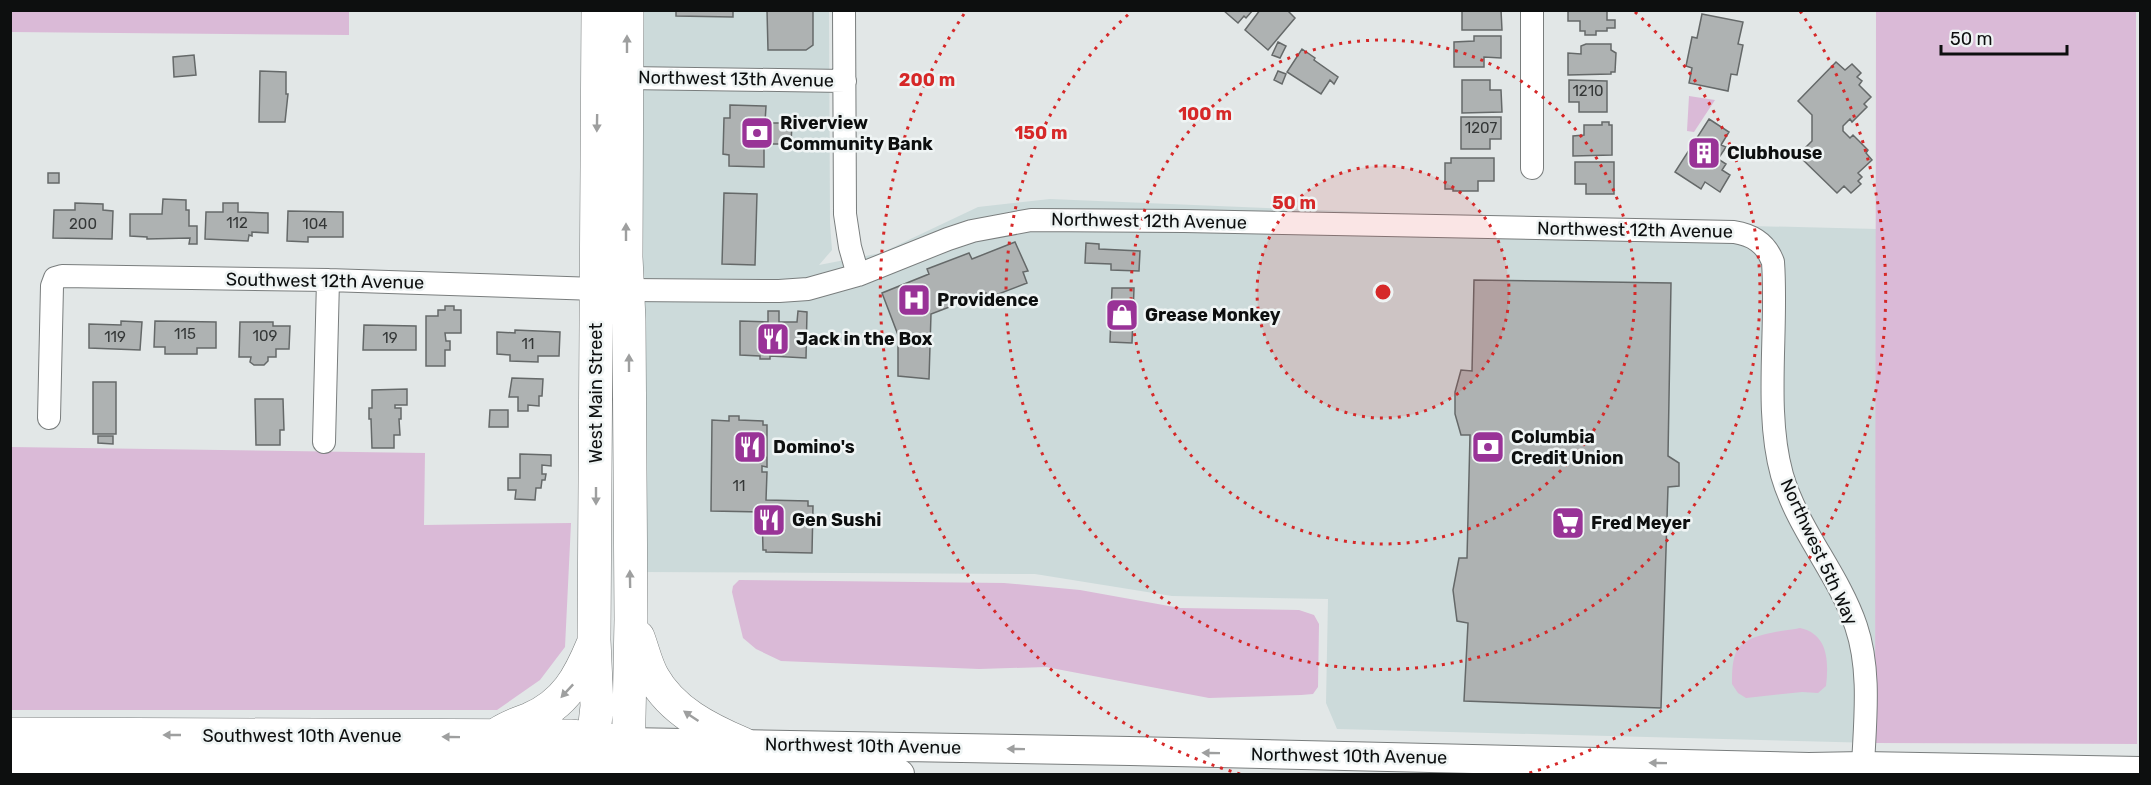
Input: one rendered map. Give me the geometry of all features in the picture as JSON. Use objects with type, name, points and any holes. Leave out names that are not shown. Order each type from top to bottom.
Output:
[{"type":"highway","name":"West Main Street","points":[[591,760],[597,691],[594,640],[598,10]]},
{"type":"highway","name":"West Main Street","points":[[627,10],[627,290],[631,619],[628,762]]},
{"type":"highway","points":[[631,619],[652,676],[668,699],[713,731],[742,744]]},
{"type":"highway","points":[[507,760],[512,724],[546,709],[572,687],[583,668],[594,640]]},
{"type":"highway","name":"Southwest 10th Avenue","points":[[10,734],[507,760]]},
{"type":"highway","name":"Southwest 10th Avenue","points":[[10,763],[507,760],[570,736],[591,760],[628,762]]},
{"type":"main road","name":"Northwest 10th Avenue","points":[[628,762],[742,744],[1809,767],[1863,765],[2140,771]]},
{"type":"main road","name":"Northwest 10th Avenue","points":[[628,762],[706,773],[900,774]]},
{"type":"street","points":[[844,10],[846,214],[850,247],[858,275]]},
{"type":"street","points":[[1532,10],[1532,168]]},
{"type":"street","name":"Northwest 13th Avenue","points":[[627,78],[845,81]]},
{"type":"street","name":"Northwest 12th Avenue","points":[[627,290],[779,291],[808,289],[858,275],[972,231],[1030,220],[1150,220],[1734,232],[1754,237]]},
{"type":"street","name":"Northwest 5th Way","points":[[1754,237],[1764,245],[1773,262],[1774,417],[1782,475],[1807,535],[1841,592],[1856,626],[1863,661],[1866,701],[1863,765]]},
{"type":"street","name":"Southwest 12th Avenue","points":[[49,418],[52,286],[55,278],[62,276],[328,280],[596,289]]},
{"type":"street","points":[[324,442],[328,280]]},
{"type":"shaded area","points":[[11,10],[349,11],[349,35],[11,32]]},
{"type":"shaded area","points":[[640,11],[829,11],[832,250],[819,265],[881,253],[978,207],[1050,199],[1629,223],[1877,229],[1875,743],[1337,729],[1326,703],[1328,599],[1172,596],[1035,574],[642,572]]},
{"type":"shaded area","points":[[1876,11],[2136,11],[2137,744],[1875,743]]},
{"type":"shaded area","points":[[1689,96],[1715,100],[1694,132],[1687,131]]},
{"type":"shaded area","points":[[11,447],[425,453],[424,525],[571,523],[565,647],[540,680],[497,710],[11,710]]},
{"type":"shaded area","points":[[739,580],[1004,583],[1080,590],[1180,608],[1299,610],[1314,615],[1319,624],[1318,687],[1313,694],[1209,698],[1046,667],[979,669],[781,661],[756,649],[743,638],[732,592],[733,586]]},
{"type":"shaded area","points":[[1800,628],[1816,636],[1825,650],[1826,686],[1818,693],[1802,692],[1746,698],[1738,693],[1732,684],[1732,677],[1734,658],[1739,648],[1745,642],[1763,635]]},
{"type":"building","points":[[676,10],[733,10],[733,17],[676,16]]},
{"type":"building","points":[[767,10],[813,10],[813,45],[806,50],[768,50]]},
{"type":"building","points":[[1223,10],[1253,10],[1238,23]]},
{"type":"building","points":[[1260,10],[1287,10],[1295,18],[1268,50],[1245,30]]},
{"type":"building","points":[[1462,10],[1501,10],[1502,30],[1462,30]]},
{"type":"building","points":[[1568,10],[1607,10],[1607,20],[1615,20],[1615,28],[1596,31],[1596,35],[1585,35],[1585,31],[1580,31],[1580,21],[1568,21]]},
{"type":"building","points":[[1702,14],[1743,22],[1738,44],[1743,45],[1737,75],[1731,74],[1728,91],[1689,83],[1692,68],[1686,66],[1692,37],[1697,38]]},
{"type":"building","points":[[1474,36],[1501,36],[1501,58],[1484,57],[1484,67],[1454,67],[1454,42],[1474,41]]},
{"type":"building","points":[[1278,42],[1286,46],[1280,58],[1272,55]]},
{"type":"building","points":[[1611,44],[1611,50],[1616,53],[1615,72],[1568,75],[1568,53],[1581,54],[1581,46]]},
{"type":"building","points":[[1302,49],[1338,77],[1334,84],[1330,80],[1321,94],[1287,72]]},
{"type":"building","points":[[194,55],[196,75],[174,77],[173,57]]},
{"type":"building","points":[[1836,62],[1845,70],[1852,64],[1861,73],[1857,77],[1862,81],[1859,85],[1871,97],[1864,104],[1867,107],[1852,122],[1850,119],[1843,126],[1843,131],[1850,138],[1853,135],[1868,150],[1866,153],[1872,160],[1858,173],[1862,177],[1858,181],[1861,184],[1851,193],[1844,186],[1837,193],[1798,155],[1812,141],[1812,115],[1798,101]]},
{"type":"building","points":[[260,71],[286,72],[286,94],[288,94],[285,122],[259,122]]},
{"type":"building","points":[[1278,71],[1286,74],[1282,84],[1274,80]]},
{"type":"building","points":[[1462,80],[1490,80],[1490,90],[1501,90],[1502,112],[1462,113]]},
{"type":"building","points":[[1569,80],[1607,81],[1607,112],[1579,112],[1579,102],[1569,102]]},
{"type":"building","name":"Riverview Community Bank","points":[[730,105],[766,106],[765,123],[792,123],[791,144],[764,144],[764,167],[729,166],[729,155],[723,154],[724,118],[730,118]]},
{"type":"building","points":[[1461,117],[1501,117],[1501,139],[1490,139],[1490,149],[1461,149]]},
{"type":"building","name":"Clubhouse","points":[[1709,119],[1729,132],[1721,145],[1726,147],[1718,159],[1726,164],[1722,170],[1730,175],[1720,192],[1705,182],[1701,189],[1675,172]]},
{"type":"building","points":[[1602,122],[1609,122],[1609,125],[1612,125],[1612,155],[1573,156],[1573,136],[1584,135],[1584,125],[1602,125]]},
{"type":"building","points":[[1451,158],[1494,158],[1494,181],[1478,181],[1478,191],[1445,189],[1445,163],[1451,163]]},
{"type":"building","points":[[1575,162],[1614,162],[1614,194],[1586,194],[1586,184],[1575,184]]},
{"type":"building","points":[[48,173],[59,173],[59,183],[48,183]]},
{"type":"building","points":[[724,193],[757,194],[755,265],[722,264]]},
{"type":"building","points":[[163,199],[186,200],[186,210],[189,210],[189,226],[197,226],[197,244],[189,244],[190,238],[147,239],[147,237],[130,236],[130,214],[162,214]]},
{"type":"building","points":[[75,203],[103,204],[103,210],[113,211],[112,239],[53,238],[54,210],[75,210]]},
{"type":"building","points":[[223,203],[238,203],[238,212],[268,213],[268,233],[252,232],[248,241],[205,239],[206,212],[223,212]]},
{"type":"building","points":[[288,211],[343,212],[343,237],[308,237],[308,242],[287,241]]},
{"type":"building","points":[[1015,242],[1028,271],[1023,272],[1027,283],[988,298],[986,293],[931,314],[929,379],[898,376],[898,335],[882,293],[929,274],[927,269],[969,253],[972,259]]},
{"type":"building","points":[[1086,243],[1099,244],[1099,249],[1140,251],[1139,271],[1111,270],[1111,264],[1085,263]]},
{"type":"building","name":"Fred Meyer","points":[[1474,280],[1671,283],[1668,456],[1679,463],[1679,486],[1668,487],[1661,708],[1464,701],[1468,623],[1457,621],[1453,590],[1459,558],[1467,558],[1470,435],[1461,435],[1455,414],[1455,392],[1461,370],[1472,371]]},
{"type":"building","name":"Grease Monkey","points":[[1112,288],[1134,288],[1132,343],[1110,342]]},
{"type":"building","points":[[445,306],[454,306],[454,310],[461,310],[461,333],[445,333],[446,341],[450,341],[450,350],[445,350],[445,366],[426,366],[426,316],[438,316],[438,310],[445,310]]},
{"type":"building","name":"Jack in the Box","points":[[768,311],[779,311],[779,322],[797,322],[798,311],[807,312],[806,358],[770,356],[770,359],[760,359],[760,356],[740,355],[740,321],[768,322]]},
{"type":"building","points":[[121,321],[142,322],[140,350],[89,348],[89,324],[121,325]]},
{"type":"building","points":[[155,321],[216,322],[216,348],[197,348],[197,354],[165,354],[165,347],[154,347]]},
{"type":"building","points":[[240,322],[273,322],[273,326],[290,326],[289,349],[276,349],[276,357],[268,357],[264,365],[254,365],[250,362],[251,357],[239,357]]},
{"type":"building","points":[[364,325],[416,326],[416,350],[363,350]]},
{"type":"building","points":[[515,330],[560,332],[559,356],[538,356],[538,362],[510,361],[510,355],[497,354],[497,332],[515,333]]},
{"type":"building","points":[[512,378],[543,379],[539,406],[528,405],[528,411],[518,411],[518,397],[509,397]]},
{"type":"building","points":[[93,382],[116,382],[116,434],[93,434]]},
{"type":"building","points":[[407,389],[407,405],[395,405],[395,408],[401,408],[401,419],[399,419],[400,435],[394,435],[394,448],[372,448],[369,408],[372,408],[372,390]]},
{"type":"building","points":[[255,399],[283,399],[284,430],[280,430],[280,445],[256,445]]},
{"type":"building","points":[[490,410],[508,410],[508,427],[489,427]]},
{"type":"building","points":[[729,416],[739,416],[739,420],[763,421],[763,425],[767,425],[767,467],[762,466],[762,472],[767,472],[766,500],[808,501],[808,506],[813,506],[812,553],[766,552],[763,550],[762,512],[711,511],[712,420],[729,421]]},
{"type":"building","points":[[98,436],[113,436],[113,444],[98,443]]},
{"type":"building","points":[[520,454],[551,455],[551,466],[542,465],[542,474],[546,474],[545,480],[542,480],[541,488],[536,488],[535,500],[515,499],[516,490],[508,490],[508,478],[520,478]]},
{"type":"place","name":"Riverview Community Bank","points":[[757,133]]},
{"type":"place","name":"Clubhouse","points":[[1704,153]]},
{"type":"place","name":"Providence","points":[[914,300]]},
{"type":"place","name":"Grease Monkey","points":[[1122,315]]},
{"type":"place","name":"Jack in the Box","points":[[773,339]]},
{"type":"place","name":"Domino's","points":[[750,447]]},
{"type":"place","name":"Columbia Credit Union","points":[[1488,447]]},
{"type":"place","name":"Gen Sushi","points":[[769,520]]},
{"type":"place","name":"Fred Meyer","points":[[1568,523]]}]
